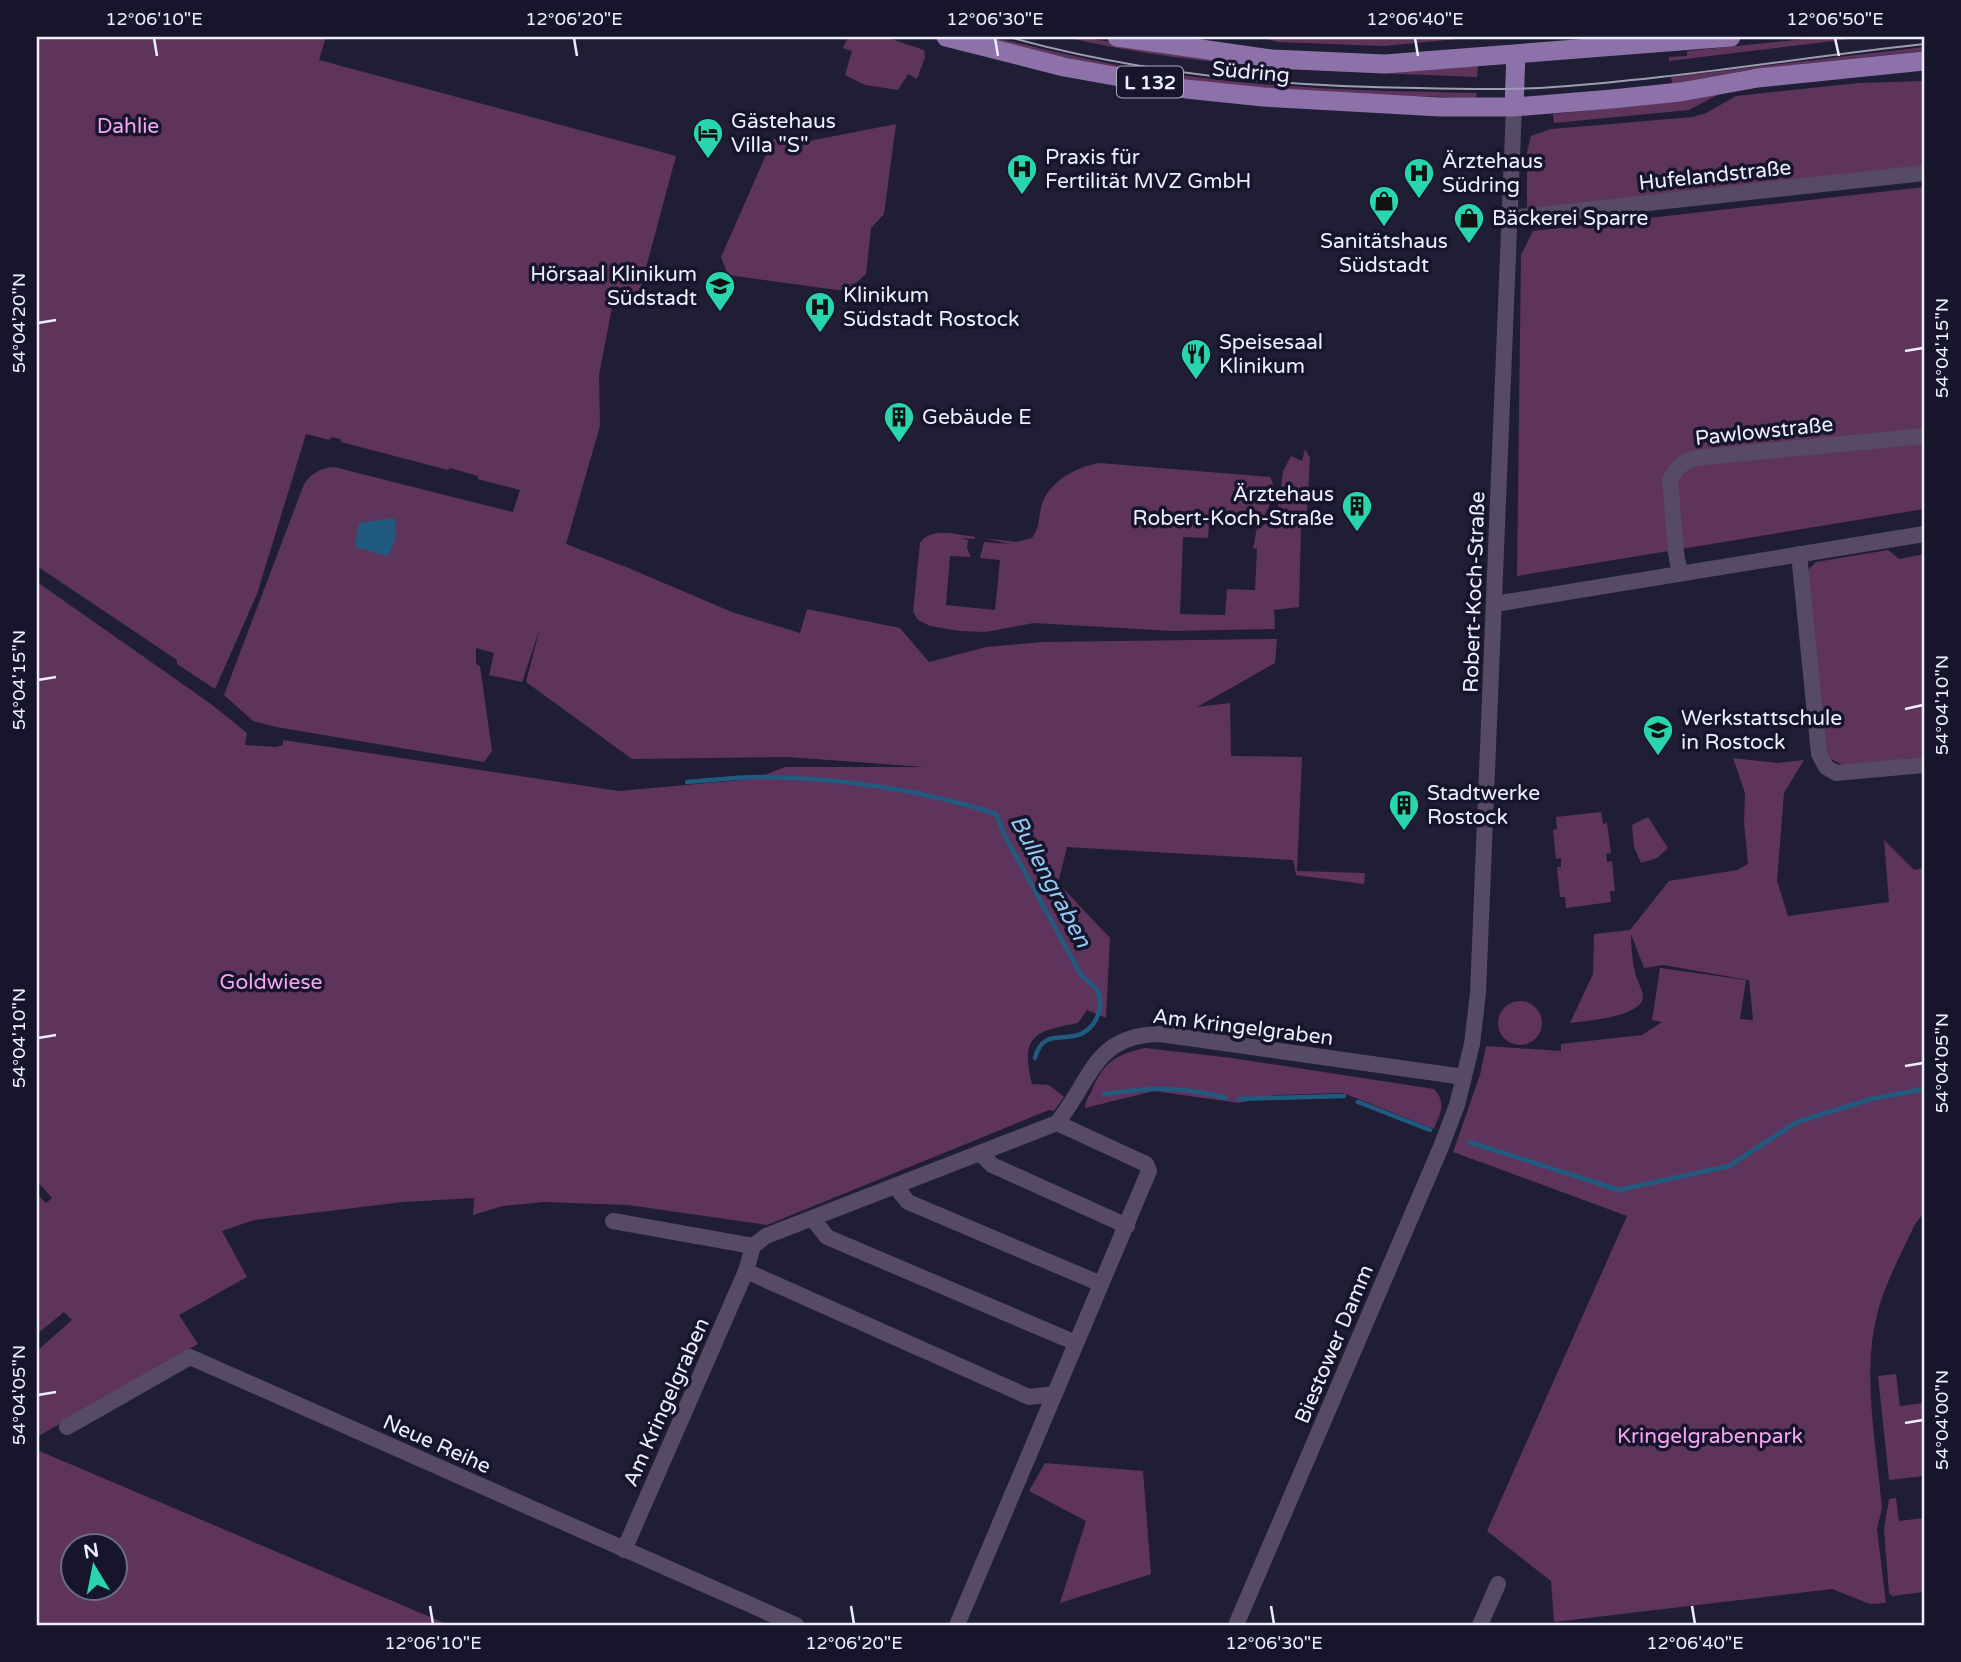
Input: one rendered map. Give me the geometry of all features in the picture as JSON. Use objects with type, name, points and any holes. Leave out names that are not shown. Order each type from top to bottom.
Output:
[{"type":"main road","name":"Südring","points":[[946,37],[1064,67],[1186,89],[1357,104],[1514,107],[1680,92],[1758,78],[1924,61]]},
{"type":"main road","name":"Südring","points":[[1117,37],[1272,59],[1385,64],[1731,37]]},
{"type":"main road","points":[[1514,107],[1516,54]]},
{"type":"street","name":"Robert-Koch-Straße","points":[[1464,1077],[1472,1044],[1478,993],[1514,107]]},
{"type":"street","name":"Hufelandstraße","points":[[1510,218],[1924,173]]},
{"type":"street","name":"Pawlowstraße","points":[[1680,574],[1670,480],[1676,469],[1685,462],[1695,458],[1924,436]]},
{"type":"street","points":[[1495,604],[1924,534]]},
{"type":"street","points":[[1799,554],[1819,754],[1826,767],[1836,773],[1924,765]]},
{"type":"street","name":"Am Kringelgraben","points":[[1057,1123],[1105,1051],[1141,1034],[1160,1034],[1464,1077]]},
{"type":"street","name":"Biestower Damm","points":[[1236,1625],[1441,1147],[1464,1077]]},
{"type":"street","points":[[613,1221],[752,1246],[766,1236],[1057,1123],[1146,1164],[1149,1171],[1146,1184],[957,1625]]},
{"type":"street","points":[[980,1153],[992,1165],[1127,1226]]},
{"type":"street","points":[[895,1186],[908,1202],[1101,1284]]},
{"type":"street","points":[[812,1219],[827,1237],[1076,1343]]},
{"type":"street","name":"Am Kringelgraben","points":[[624,1550],[746,1271],[752,1246]]},
{"type":"street","points":[[746,1271],[1029,1397],[1055,1394]]},
{"type":"street","name":"Neue Reihe","points":[[68,1427],[190,1357],[796,1625]]},
{"type":"street","points":[[1480,1625],[1498,1584]]},
{"type":"green space","points":[[37,37],[326,37],[319,60],[676,156],[639,294],[616,287],[599,375],[600,426],[566,544],[732,612],[800,633],[807,609],[900,628],[929,662],[986,647],[1042,642],[1277,639],[1275,663],[1197,707],[1230,703],[1231,756],[1302,757],[1297,871],[1365,873],[1364,884],[1296,875],[1293,860],[1067,847],[1058,883],[1110,938],[1106,1018],[1087,1010],[1078,1023],[1041,1033],[1034,1038],[1030,1046],[1028,1055],[1032,1084],[1049,1085],[1064,1097],[1054,1111],[1049,1110],[767,1225],[628,1205],[544,1202],[503,1206],[473,1215],[474,1198],[403,1202],[254,1220],[222,1231],[247,1277],[179,1315],[198,1344],[37,1437],[37,1351],[72,1320],[64,1312],[37,1334],[37,1194],[46,1203],[52,1198],[37,1181],[37,582],[211,704],[247,733],[245,745],[276,747],[283,745],[283,740],[619,791],[765,778],[765,775],[785,767],[925,767],[788,757],[632,759],[526,682],[540,628],[522,682],[489,675],[494,653],[476,648],[476,664],[480,666],[492,751],[484,762],[253,721],[224,695],[304,484],[313,474],[334,467],[513,512],[520,490],[450,468],[448,470],[341,442],[341,439],[331,437],[330,440],[306,434],[257,594],[215,689],[177,664],[177,660],[37,566]]},
{"type":"green space","points":[[848,37],[885,37],[924,50],[925,57],[917,79],[908,74],[898,90],[865,85],[845,75],[852,51],[843,48]]},
{"type":"green space","points":[[973,37],[1003,40],[1123,66],[1244,83],[1477,93],[1476,98],[1329,93],[1241,86],[1140,72]]},
{"type":"green space","points":[[1065,37],[1083,37],[1195,57],[1478,65],[1477,77],[1270,67],[1167,56]]},
{"type":"green space","points":[[1261,37],[1478,37],[1384,46],[1277,42]]},
{"type":"green space","points":[[1823,37],[1866,37],[1669,61],[1669,57],[1687,56],[1687,51]]},
{"type":"green space","points":[[1924,47],[1924,51],[1748,70],[1672,84],[1671,77]]},
{"type":"green space","points":[[1924,81],[1924,167],[1533,210],[1527,208],[1527,152],[1531,136],[1551,129],[1693,117],[1706,113],[1736,96],[1859,83]]},
{"type":"green space","points":[[1727,90],[1689,110],[1554,123],[1553,114],[1644,105]]},
{"type":"green space","points":[[896,124],[884,214],[871,228],[866,274],[855,284],[852,292],[728,275],[721,257],[773,139],[804,142]]},
{"type":"green space","points":[[1924,187],[1924,509],[1517,576],[1521,255],[1533,231]]},
{"type":"green space","points":[[1305,449],[1310,458],[1306,525],[1301,525],[1299,607],[1274,610],[1275,629],[1173,631],[1034,623],[985,632],[960,631],[930,626],[918,620],[913,612],[920,543],[925,538],[937,533],[975,537],[960,538],[968,540],[967,548],[971,557],[950,556],[946,605],[995,610],[1000,560],[980,558],[984,542],[1010,544],[983,538],[1016,542],[1032,538],[1047,493],[1075,471],[1100,463],[1270,477],[1273,492],[1264,517],[1251,521],[1251,514],[1210,511],[1208,538],[1183,537],[1180,614],[1225,615],[1227,589],[1255,590],[1257,549],[1253,548],[1257,528],[1274,516],[1279,503],[1283,471],[1291,456],[1302,461]]},
{"type":"green space","points":[[1888,550],[1899,559],[1924,554],[1924,757],[1842,765],[1827,757],[1808,570],[1816,562]]},
{"type":"green space","name":"Kringelgrabenpark","points":[[1733,758],[1778,763],[1804,760],[1784,793],[1777,881],[1788,916],[1889,902],[1884,840],[1914,870],[1924,868],[1924,1213],[1915,1224],[1893,1269],[1875,1323],[1871,1348],[1871,1402],[1882,1508],[1877,1529],[1886,1603],[1870,1604],[1832,1589],[1554,1622],[1551,1581],[1487,1531],[1627,1216],[1453,1152],[1480,1075],[1486,1046],[1561,1051],[1561,1044],[1642,1035],[1662,1022],[1652,1020],[1660,968],[1746,980],[1740,1019],[1753,1020],[1749,980],[1663,965],[1644,968],[1631,934],[1634,967],[1643,994],[1640,1004],[1612,1017],[1570,1023],[1593,974],[1594,934],[1630,930],[1669,881],[1737,870],[1748,864],[1744,822],[1745,793]]},
{"type":"green space","points":[[1601,812],[1603,824],[1607,823],[1611,853],[1606,854],[1607,862],[1612,861],[1615,891],[1610,891],[1611,902],[1566,908],[1565,897],[1560,897],[1557,867],[1561,867],[1561,858],[1556,859],[1553,830],[1557,829],[1556,817]]},
{"type":"green space","points":[[1648,817],[1668,848],[1657,858],[1641,863],[1634,847],[1632,825]]},
{"type":"green space","points":[[1520,1001],[1529,1002],[1536,1007],[1541,1014],[1541,1032],[1536,1039],[1529,1044],[1520,1045],[1511,1044],[1504,1039],[1499,1032],[1498,1023],[1499,1014],[1504,1007],[1511,1002]]},
{"type":"green space","points":[[1145,1048],[1232,1058],[1434,1089],[1440,1099],[1440,1113],[1434,1129],[1343,1093],[1275,1095],[1239,1103],[1154,1091],[1085,1108],[1095,1082],[1105,1067],[1117,1057]]},
{"type":"green space","points":[[1896,1374],[1900,1406],[1924,1403],[1924,1476],[1889,1480],[1878,1376]]},
{"type":"green space","points":[[37,1450],[449,1625],[37,1625]]},
{"type":"green space","points":[[1045,1463],[1143,1471],[1151,1574],[1060,1603],[1086,1521],[1029,1491]]},
{"type":"green space","points":[[1896,1498],[1899,1521],[1924,1518],[1924,1592],[1892,1596],[1889,1593],[1884,1529],[1889,1499]]},
{"type":"water","points":[[395,518],[396,538],[388,556],[355,547],[359,523]]},
{"type":"waterway","name":"Bullengraben","points":[[687,782],[763,777],[851,783],[940,798],[996,814],[1005,836],[1081,975],[1096,988],[1100,1002],[1096,1020],[1088,1029],[1076,1036],[1048,1040],[1043,1043],[1035,1058]]},
{"type":"waterway","points":[[1104,1094],[1165,1089],[1194,1091],[1226,1098]]},
{"type":"waterway","points":[[1469,1142],[1619,1190],[1729,1166],[1797,1122],[1871,1099],[1924,1089]]},
{"type":"waterway","points":[[1239,1099],[1344,1096]]},
{"type":"waterway","points":[[1358,1102],[1430,1130]]},
{"type":"tram line","points":[[1009,37],[1110,60],[1212,76],[1315,85],[1479,89],[1540,88],[1636,80],[1924,44]]},
{"type":"place","name":"Gästehaus Villa \"S\"","points":[[708,160]]},
{"type":"place","name":"Praxis für Fertilität MVZ GmbH","points":[[1022,196]]},
{"type":"place","name":"Ärztehaus Südring","points":[[1419,200]]},
{"type":"place","name":"Sanitätshaus Südstadt","points":[[1384,228]]},
{"type":"place","name":"Bäckerei Sparre","points":[[1469,245]]},
{"type":"place","name":"Hörsaal Klinikum Südstadt","points":[[720,313]]},
{"type":"place","name":"Klinikum Südstadt Rostock","points":[[820,334]]},
{"type":"place","name":"Speisesaal Klinikum","points":[[1196,381]]},
{"type":"place","name":"Gebäude E","points":[[899,444]]},
{"type":"place","name":"Ärztehaus Robert-Koch-Straße","points":[[1357,533]]},
{"type":"place","name":"Werkstattschule in Rostock","points":[[1658,757]]},
{"type":"place","name":"Stadtwerke Rostock","points":[[1404,832]]},
{"type":"park label","name":"Dahlie","points":[[128,126]]},
{"type":"park label","name":"Goldwiese","points":[[271,982]]}]
